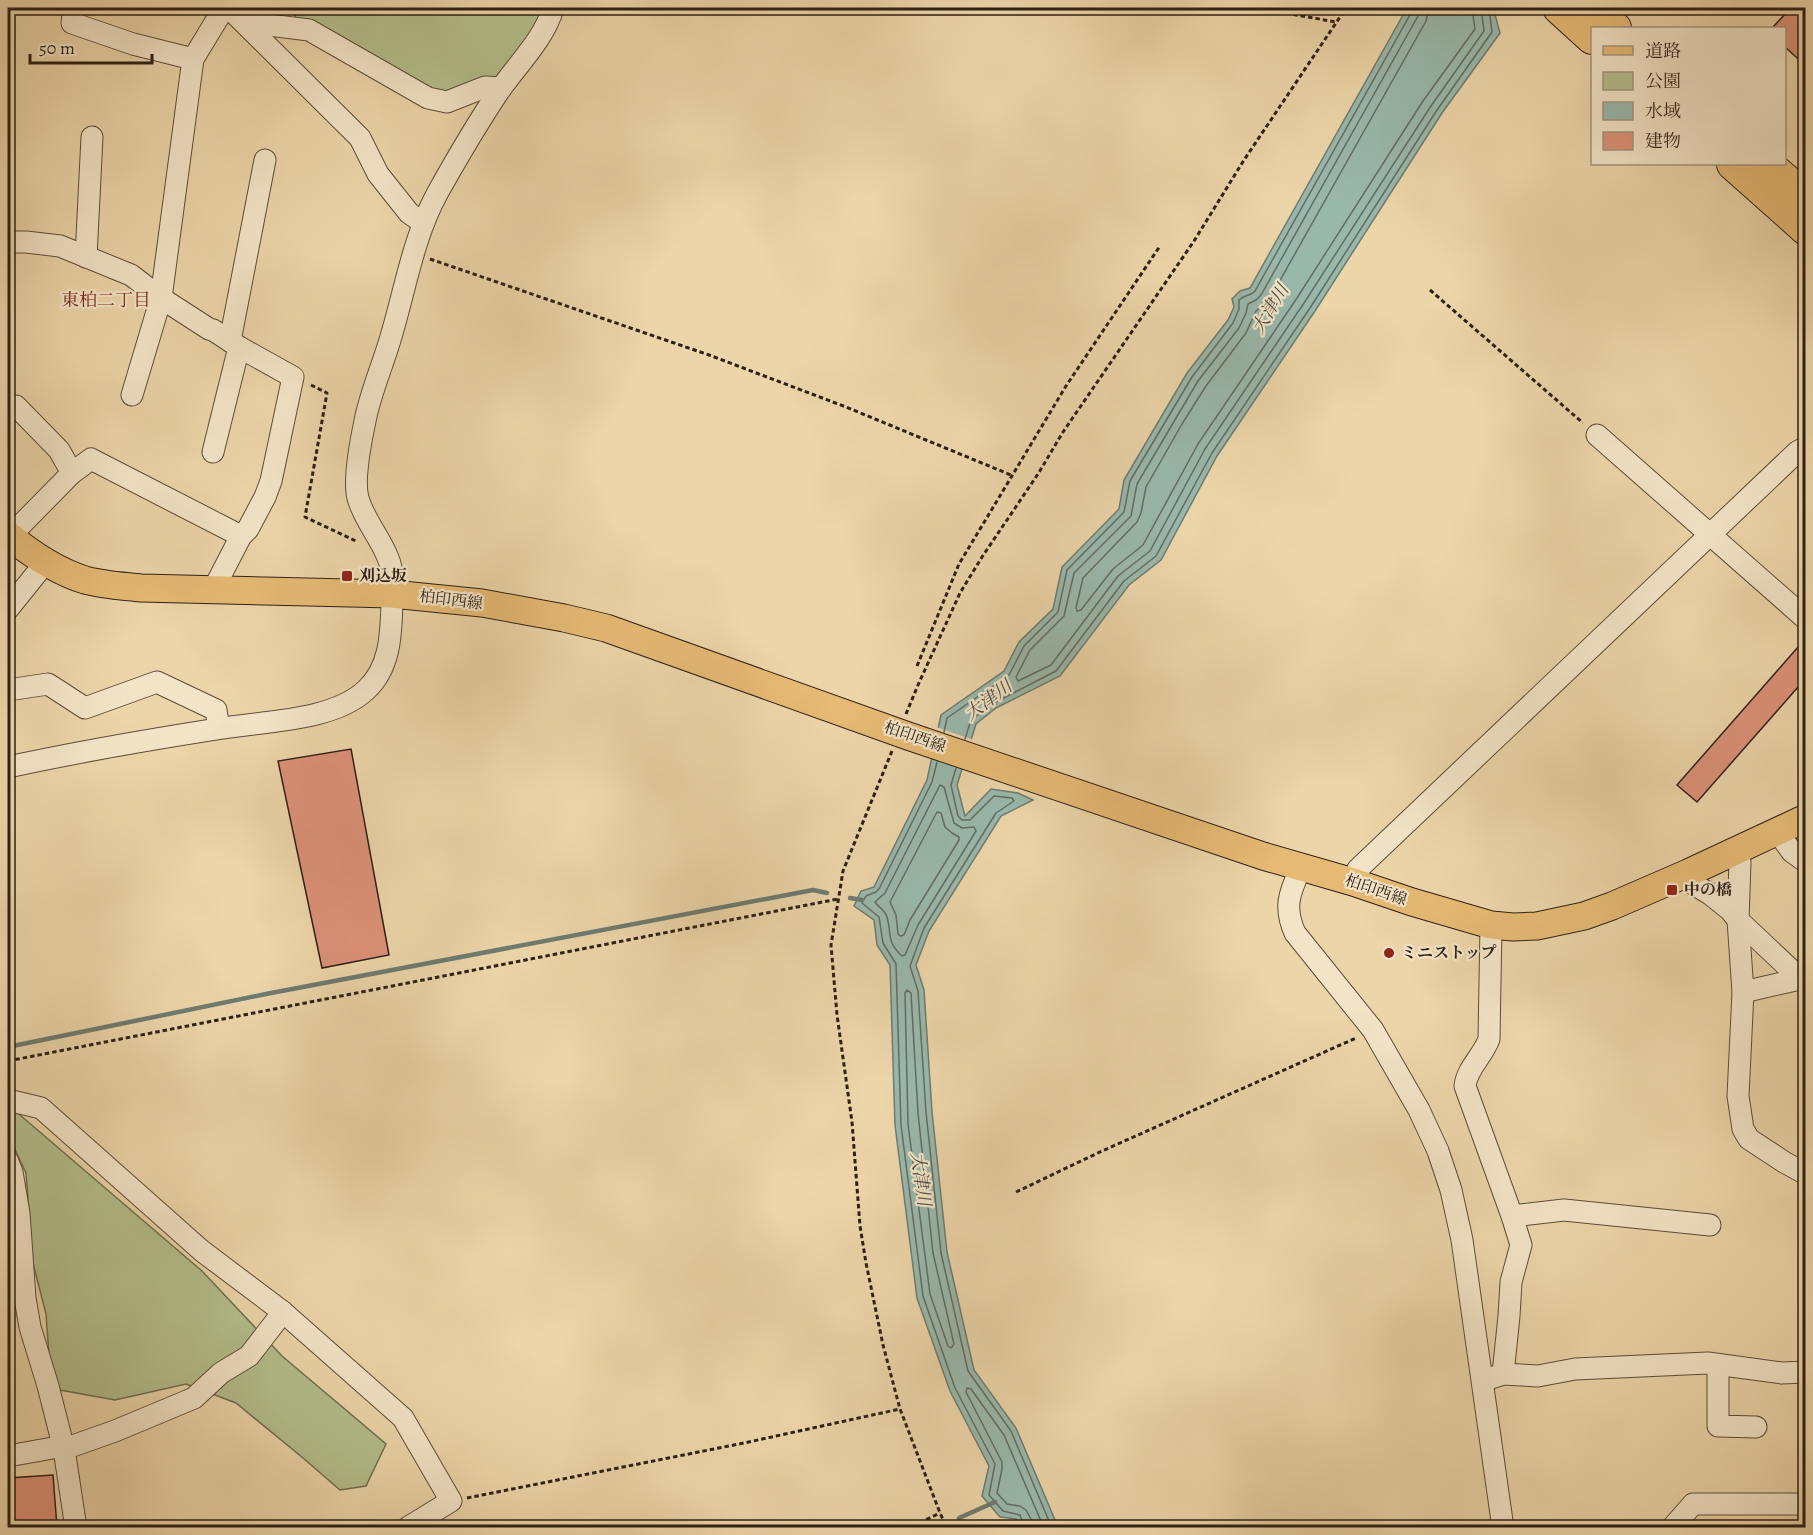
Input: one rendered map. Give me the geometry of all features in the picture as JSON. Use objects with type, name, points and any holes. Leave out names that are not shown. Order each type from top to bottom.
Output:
[{"type":"highway","points":[[1559,8],[1591,36]]},
{"type":"highway","points":[[1591,8],[1614,27]]},
{"type":"highway","points":[[1734,165],[1806,229]]},
{"type":"highway","points":[[1768,165],[1806,198]]},
{"type":"main road","name":"柏印西線","points":[[8,536],[45,562],[87,580],[104,584],[141,588],[392,594],[493,605],[606,628],[904,734],[1263,856],[1353,882],[1457,917],[1491,925],[1538,926],[1584,916],[1688,873],[1806,818]]},
{"type":"street","points":[[74,8],[72,23],[133,44],[193,59]]},
{"type":"street","points":[[132,396],[161,298],[193,59],[226,8],[244,22],[360,138],[378,174],[409,213],[423,223]]},
{"type":"street","points":[[8,767],[219,728],[320,713],[339,708],[354,700],[368,689],[378,676],[386,658],[391,635],[392,570],[388,556],[372,530],[358,500],[356,486],[365,418],[391,338],[423,223],[438,193],[501,88],[549,22],[553,8]]},
{"type":"street","points":[[244,22],[309,30],[428,98],[447,102],[485,87],[501,88]]},
{"type":"street","points":[[86,256],[92,136]]},
{"type":"street","points":[[213,452],[234,344],[265,159]]},
{"type":"street","points":[[8,242],[60,246],[131,275],[161,298],[234,344],[293,377],[266,497],[248,529],[241,536],[213,590]]},
{"type":"street","points":[[16,406],[59,450],[72,473]]},
{"type":"street","points":[[1597,435],[1806,619]]},
{"type":"street","points":[[1353,882],[1358,869],[1710,533],[1797,452],[1806,447]]},
{"type":"street","points":[[8,536],[72,473],[91,459],[241,536]]},
{"type":"street","points":[[8,609],[45,562]]},
{"type":"street","points":[[8,690],[48,684],[85,708],[157,682],[216,710],[219,728]]},
{"type":"street","points":[[1777,831],[1792,852],[1806,862]]},
{"type":"street","points":[[1735,851],[1740,862],[1738,920],[1743,992],[1738,1096],[1743,1129],[1749,1139],[1806,1174]]},
{"type":"street","points":[[1301,867],[1290,893],[1288,907],[1292,927],[1305,947],[1373,1030],[1419,1110],[1438,1151],[1448,1181],[1462,1240],[1503,1527]]},
{"type":"street","points":[[1688,873],[1693,884],[1730,910],[1803,982]]},
{"type":"street","points":[[1491,925],[1489,1040],[1466,1077],[1465,1086],[1521,1245],[1511,1282],[1503,1374]]},
{"type":"street","points":[[1743,992],[1803,982]]},
{"type":"street","points":[[8,1100],[41,1108],[202,1251],[283,1312],[403,1418],[451,1502],[407,1527]]},
{"type":"street","points":[[8,1162],[12,1172],[19,1213],[16,1301],[30,1327],[48,1386],[64,1448],[76,1527]]},
{"type":"street","points":[[1512,1216],[1564,1210],[1710,1226]]},
{"type":"street","points":[[8,1456],[64,1448],[115,1431],[194,1398],[221,1373],[249,1356],[283,1312]]},
{"type":"street","points":[[1482,1381],[1503,1374],[1538,1376],[1575,1370],[1708,1363],[1782,1373],[1806,1372]]},
{"type":"street","points":[[1718,1365],[1718,1426],[1756,1427]]},
{"type":"street","points":[[1672,1527],[1693,1504],[1806,1504]]},
{"type":"path","points":[[1264,8],[1336,22]]},
{"type":"path","points":[[947,1527],[900,1409],[883,1345],[860,1226],[852,1122],[831,955],[843,871],[904,734],[918,685],[960,593],[1063,432],[1194,241],[1244,160],[1346,8]]},
{"type":"path","points":[[917,666],[959,564],[1065,386],[1160,246]]},
{"type":"path","points":[[414,253],[709,355],[846,407],[1011,475]]},
{"type":"path","points":[[1430,290],[1597,435]]},
{"type":"path","points":[[293,377],[327,393],[305,517],[388,556]]},
{"type":"path","points":[[8,1061],[838,899]]},
{"type":"path","points":[[1016,1191],[1373,1030]]},
{"type":"path","points":[[451,1502],[900,1409]]},
{"type":"path","points":[[914,1527],[940,1513]]},
{"type":"green space","points":[[291,8],[545,8],[543,15],[497,82],[451,95],[403,89],[305,36]]},
{"type":"green space","points":[[13,1109],[202,1271],[282,1356],[386,1444],[366,1486],[340,1490],[236,1403],[186,1384],[115,1400],[60,1390],[49,1355],[46,1314],[33,1263],[26,1173],[8,1135],[8,1112]]},
{"type":"water","name":"大津川","points":[[1407,8],[1495,8],[1500,33],[1442,113],[1315,311],[1217,456],[1161,560],[1129,585],[1060,676],[996,708],[976,724],[957,785],[965,816],[991,789],[1018,793],[1033,800],[1001,816],[929,931],[916,965],[924,990],[932,1112],[947,1252],[974,1370],[1016,1428],[1058,1527],[1020,1527],[1016,1519],[1000,1517],[982,1496],[989,1466],[950,1391],[917,1298],[895,1125],[890,965],[877,945],[874,920],[854,906],[861,891],[874,887],[927,780],[941,715],[1004,671],[1019,642],[1053,609],[1062,567],[1119,509],[1124,480],[1187,373],[1228,320],[1234,307],[1232,299],[1240,291],[1250,288]]},
{"type":"pier","points":[[936,727],[974,740],[967,764],[930,752]]},
{"type":"building","points":[[1791,8],[1806,8],[1806,66],[1786,48],[1786,27],[1773,27]]},
{"type":"building","points":[[1806,638],[1806,678],[1697,802],[1677,785]]},
{"type":"building","points":[[351,749],[389,955],[322,968],[278,761]]},
{"type":"building","points":[[53,1475],[57,1527],[8,1527],[8,1478]]},
{"type":"waterway","points":[[8,1047],[266,994],[813,890],[827,893]]},
{"type":"waterway","points":[[850,898],[862,900]]},
{"type":"waterway","points":[[959,1518],[995,1502]]},
{"type":"place","name":"刈込坂","points":[[347,576]]},
{"type":"place","name":"中の橋","points":[[1672,890]]},
{"type":"place","name":"ミニストップ","points":[[1389,953]]},
{"type":"district","name":"東柏二丁目","points":[[106,300]]}]
